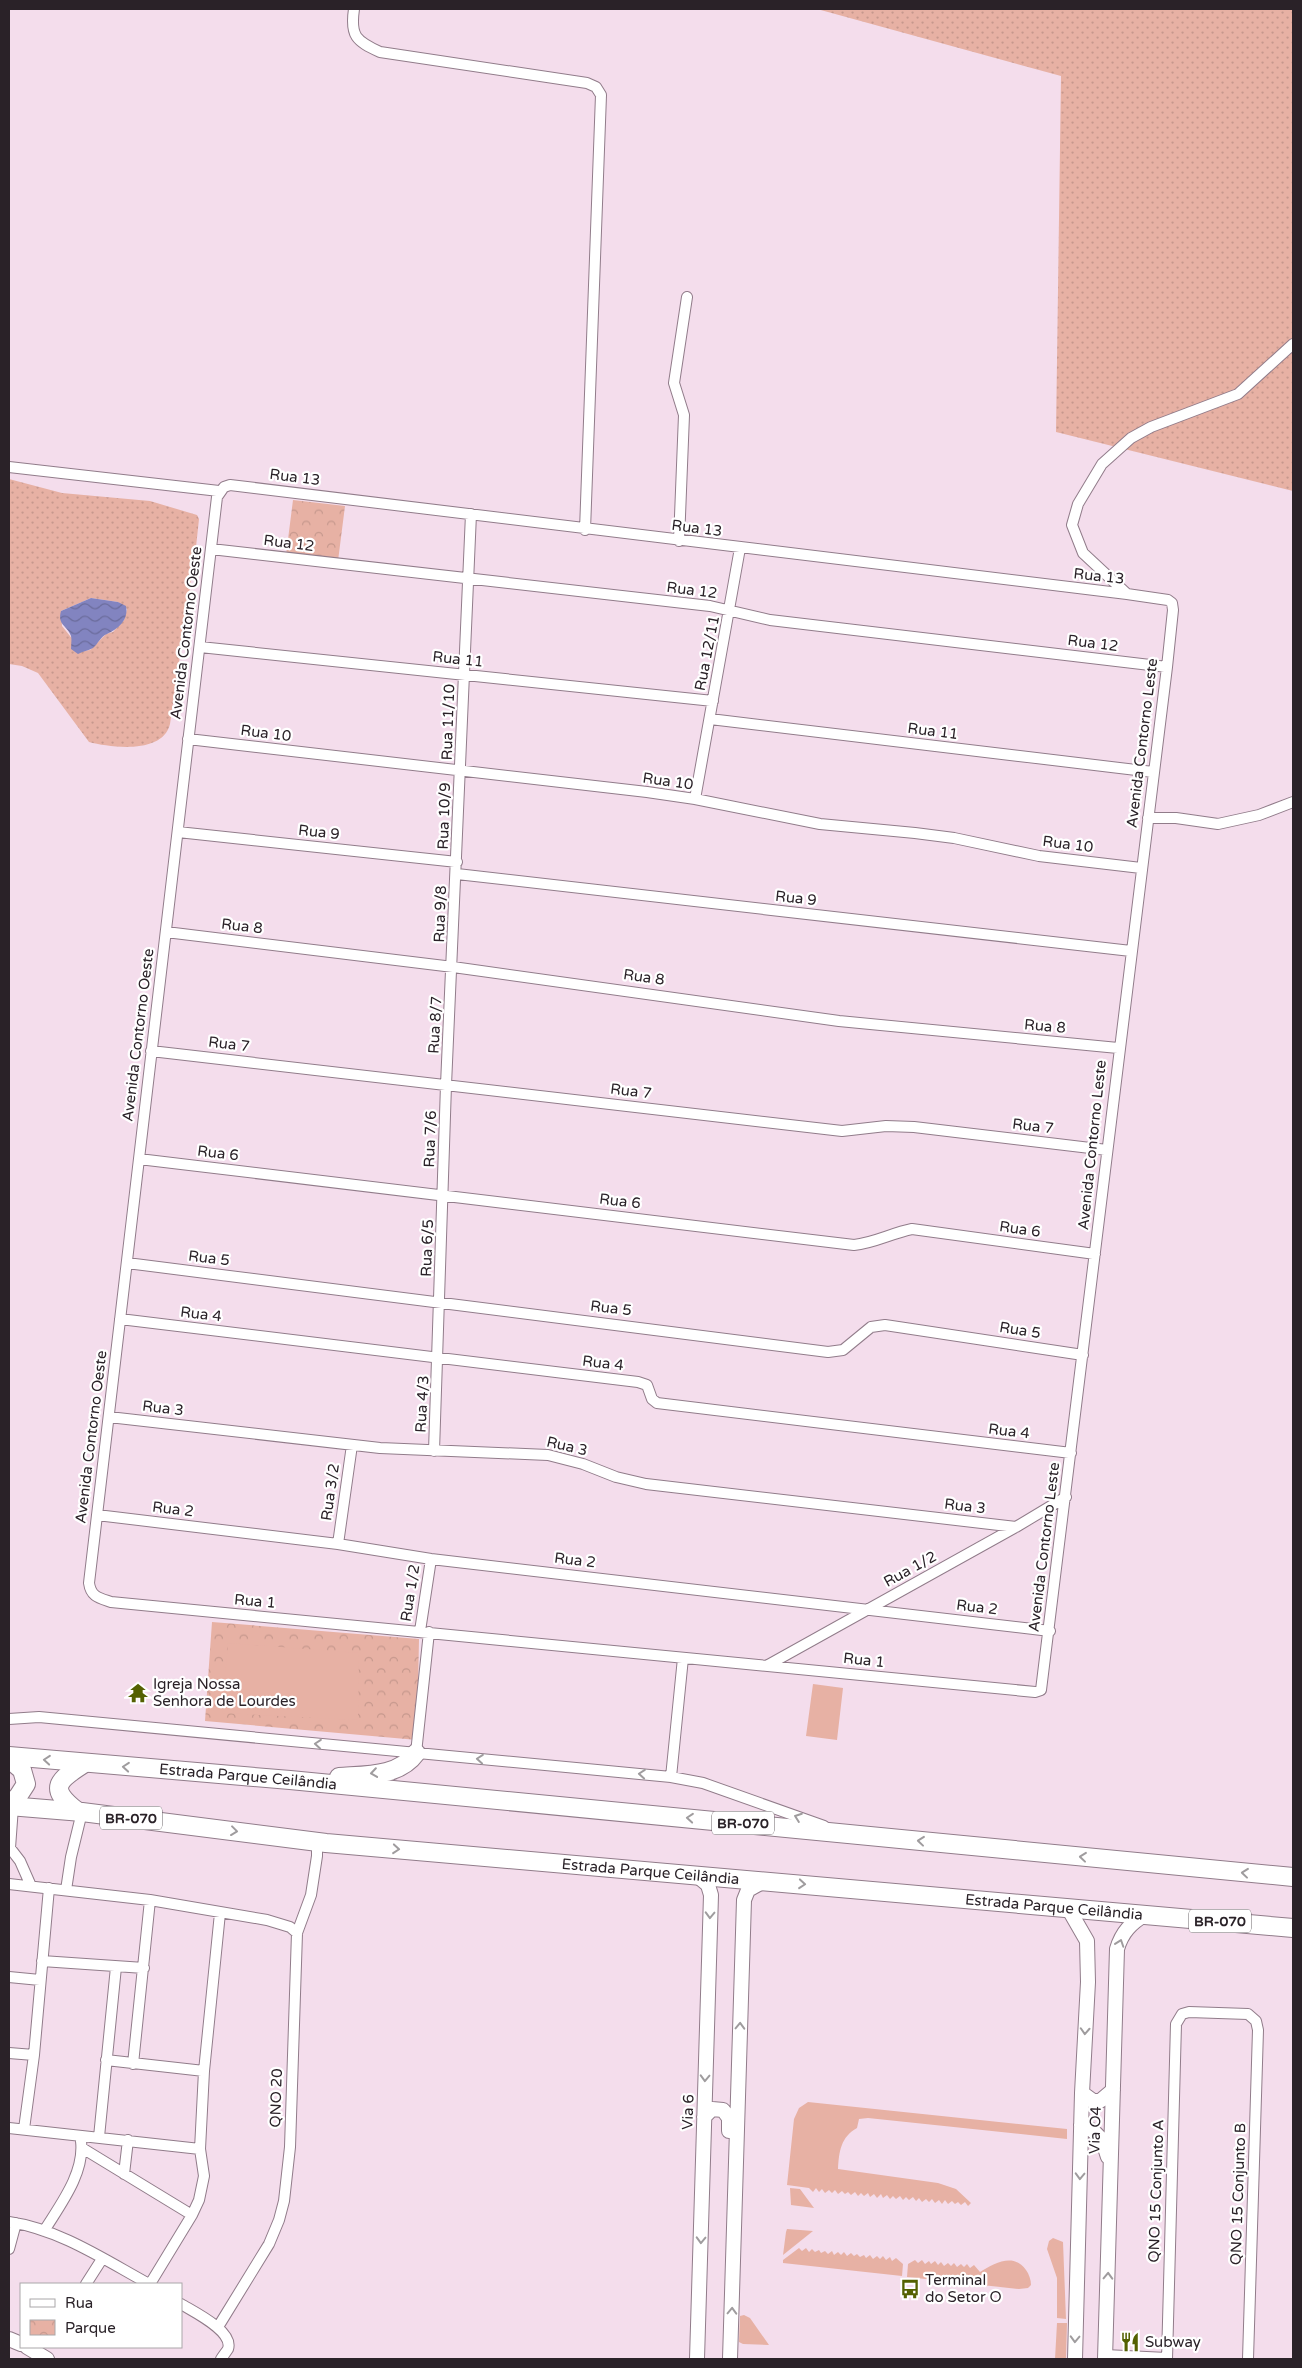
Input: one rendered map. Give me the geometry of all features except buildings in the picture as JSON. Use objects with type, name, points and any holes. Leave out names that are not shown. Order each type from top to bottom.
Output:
[{"type":"highway","points":[[290,1780],[395,1770],[412,1759],[416,1753]]},
{"type":"highway","points":[[9,1758],[22,1770],[26,1784],[18,1798],[10,1805]]},
{"type":"highway","name":"Estrada Parque Ceilândia","points":[[9,1758],[290,1780],[1293,1877]]},
{"type":"highway","points":[[79,1812],[63,1800],[59,1794],[59,1785],[63,1777],[85,1763]]},
{"type":"highway","name":"Estrada Parque Ceilândia","points":[[10,1805],[317,1842],[1293,1928]]},
{"type":"main road","name":"Via 6","points":[[694,1874],[708,1885],[711,1896],[697,2359]]},
{"type":"main road","points":[[730,2359],[744,1900],[748,1890],[765,1881]]},
{"type":"main road","name":"Via O4","points":[[1068,1908],[1087,1941],[1088,1982],[1082,2093],[1075,2359]]},
{"type":"main road","name":"Via O4","points":[[1105,2357],[1117,1949],[1120,1938],[1127,1928],[1146,1914]]},
{"type":"main road","points":[[1082,2093],[1093,2102],[1100,2101],[1113,2090]]},
{"type":"main road","points":[[704,2117],[708,2111],[716,2108],[726,2112],[729,2118],[727,2194],[734,2229]]},
{"type":"main road","points":[[1081,2125],[1092,2129],[1100,2136],[1105,2146],[1110,2168]]},
{"type":"main road","points":[[29,2348],[47,2359]]},
{"type":"street","points":[[354,9],[352,26],[360,43],[380,52],[587,83],[596,87],[601,95],[585,530]]},
{"type":"street","points":[[679,541],[684,414],[674,383],[687,297]]},
{"type":"street","points":[[1127,594],[1083,553],[1072,525],[1078,504],[1102,464],[1131,438],[1151,427],[1238,394],[1293,344]]},
{"type":"street","name":"Rua 13","points":[[10,466],[219,491],[230,485],[471,514],[585,530],[1127,594],[1168,600],[1172,603]]},
{"type":"street","name":"Avenida Contorno Oeste","points":[[89,1583],[219,491]]},
{"type":"street","points":[[465,675],[471,514]]},
{"type":"street","name":"Rua 12/11","points":[[710,720],[740,548]]},
{"type":"street","name":"Rua 12","points":[[211,549],[710,606],[770,620],[1167,667]]},
{"type":"street","name":"Avenida Contorno Leste","points":[[1041,1690],[1050,1631],[1118,1048],[1167,667],[1173,610],[1172,603]]},
{"type":"street","name":"Rua 11","points":[[200,647],[713,702]]},
{"type":"street","name":"Rua 11/10","points":[[461,771],[465,675]]},
{"type":"street","points":[[695,799],[710,720]]},
{"type":"street","name":"Rua 11","points":[[710,720],[1154,772]]},
{"type":"street","name":"Rua 10","points":[[188,739],[695,799],[820,824],[930,835],[1039,856],[1142,868]]},
{"type":"street","name":"Rua 10/9","points":[[457,862],[461,771]]},
{"type":"street","points":[[1148,818],[1176,818],[1218,824],[1260,815],[1293,802]]},
{"type":"street","name":"Rua 9","points":[[178,832],[457,862]]},
{"type":"street","name":"Rua 9/8","points":[[453,967],[457,862]]},
{"type":"street","name":"Rua 9","points":[[457,874],[1131,951]]},
{"type":"street","name":"Rua 8","points":[[166,932],[453,967],[820,1019],[1118,1048]]},
{"type":"street","name":"Rua 8/7","points":[[446,1085],[453,967]]},
{"type":"street","name":"Rua 7","points":[[151,1050],[842,1131],[886,1126],[914,1127],[1107,1150]]},
{"type":"street","name":"Rua 7/6","points":[[443,1195],[446,1085]]},
{"type":"street","name":"Rua 6","points":[[139,1159],[854,1245],[873,1243],[891,1233],[912,1229],[1095,1254]]},
{"type":"street","name":"Rua 6/5","points":[[439,1357],[443,1195]]},
{"type":"street","name":"Rua 5","points":[[127,1263],[440,1301],[828,1352],[844,1350],[871,1327],[885,1325],[1083,1355]]},
{"type":"street","name":"Rua 4","points":[[120,1319],[638,1382],[647,1386],[652,1399],[658,1403],[1070,1453]]},
{"type":"street","name":"Rua 4/3","points":[[434,1451],[439,1357]]},
{"type":"street","name":"Rua 3","points":[[109,1417],[352,1445],[434,1451],[548,1455],[583,1464],[616,1477],[646,1484],[1016,1527]]},
{"type":"street","name":"Rua 3/2","points":[[338,1544],[352,1445]]},
{"type":"street","name":"Rua 1/2","points":[[768,1665],[870,1610],[1066,1497]]},
{"type":"street","name":"Rua 2","points":[[97,1514],[338,1544],[431,1558],[1050,1631]]},
{"type":"street","name":"Rua 1/2","points":[[424,1632],[431,1558]]},
{"type":"street","name":"Rua 1","points":[[89,1583],[90,1592],[96,1597],[112,1602],[1035,1692],[1041,1690]]},
{"type":"street","points":[[416,1753],[424,1632]]},
{"type":"street","points":[[671,1777],[683,1658]]},
{"type":"street","points":[[9,1719],[39,1717],[671,1777],[703,1783],[844,1833]]},
{"type":"street","points":[[10,1805],[10,1848],[20,1861],[30,1886]]},
{"type":"street","points":[[66,1890],[79,1812]]},
{"type":"street","name":"QNO 20","points":[[218,2327],[269,2244],[284,2202],[290,2147],[297,1933],[311,1895],[317,1856],[317,1842]]},
{"type":"street","points":[[9,1884],[150,1900],[267,1920],[290,1927],[297,1933]]},
{"type":"street","points":[[24,2130],[34,2055],[49,1888]]},
{"type":"street","points":[[134,2064],[150,1900]]},
{"type":"street","points":[[150,2283],[192,2215],[199,2200],[204,2176],[200,2149],[204,2071],[220,1913]]},
{"type":"street","points":[[42,1961],[144,1968]]},
{"type":"street","points":[[98,2137],[116,1967]]},
{"type":"street","points":[[9,1977],[40,1980]]},
{"type":"street","name":"QNO 15 Conjunto B","points":[[1176,2024],[1182,2014],[1189,2012],[1248,2014],[1256,2021],[1258,2030],[1248,2359]]},
{"type":"street","name":"QNO 15 Conjunto A","points":[[1167,2359],[1176,2024]]},
{"type":"street","points":[[9,2052],[34,2055]]},
{"type":"street","points":[[106,2060],[204,2071]]},
{"type":"street","points":[[9,2128],[200,2149]]},
{"type":"street","points":[[44,2231],[78,2171],[82,2148],[81,2136]]},
{"type":"street","points":[[124,2174],[128,2140]]},
{"type":"street","points":[[82,2148],[192,2215]]},
{"type":"street","points":[[9,2249],[12,2222],[44,2231],[147,2283]]},
{"type":"street","points":[[87,2283],[102,2259]]},
{"type":"street","points":[[182,2305],[218,2327],[228,2338],[228,2348],[221,2359]]},
{"type":"street","points":[[1105,2357],[1167,2359]]},
{"type":"green space","points":[[817,9],[1293,9],[1293,491],[1056,432],[1061,76]]},
{"type":"green space","points":[[9,479],[62,493],[150,501],[197,515],[199,519],[196,547],[170,724],[165,734],[158,740],[147,744],[123,747],[89,742],[38,673],[22,666],[9,664]],"holes":[[[91,598],[118,602],[127,609],[124,620],[113,632],[106,634],[90,650],[82,651],[62,626],[61,611]]]},
{"type":"green space","points":[[293,500],[345,506],[338,561],[286,555]]},
{"type":"green space","points":[[212,1622],[419,1639],[417,1740],[205,1721]]},
{"type":"green space","points":[[228,1643],[359,1653],[358,1720],[222,1713]]},
{"type":"green space","points":[[813,1684],[843,1688],[837,1740],[806,1736]]},
{"type":"green space","points":[[808,2102],[1067,2129],[1067,2139],[868,2118],[859,2119],[857,2128],[844,2140],[839,2156],[838,2169],[938,2183],[956,2189],[971,2203],[968,2206],[965,2202],[961,2205],[958,2202],[955,2204],[952,2201],[948,2204],[945,2200],[942,2204],[939,2200],[935,2203],[932,2199],[929,2202],[926,2199],[922,2202],[919,2198],[916,2201],[913,2197],[909,2200],[906,2197],[903,2200],[900,2196],[896,2199],[893,2196],[890,2199],[887,2195],[883,2198],[881,2194],[877,2198],[874,2194],[870,2197],[868,2193],[864,2196],[861,2193],[858,2196],[855,2192],[851,2195],[848,2192],[845,2194],[842,2191],[838,2194],[835,2190],[832,2193],[829,2190],[825,2193],[822,2189],[819,2192],[816,2188],[813,2192],[809,2188],[787,2185],[794,2119],[799,2108]]},
{"type":"green space","points":[[790,2188],[800,2189],[814,2208],[791,2205]]},
{"type":"green space","points":[[787,2229],[813,2231],[783,2255],[786,2232]]},
{"type":"green space","points":[[1053,2238],[1063,2242],[1066,2319],[1057,2318],[1057,2278],[1047,2249],[1049,2241]]},
{"type":"green space","points":[[799,2248],[802,2251],[806,2248],[809,2252],[812,2249],[815,2252],[819,2250],[821,2253],[825,2251],[828,2254],[832,2251],[834,2255],[838,2252],[841,2255],[844,2252],[847,2256],[851,2253],[854,2256],[857,2254],[860,2257],[864,2255],[866,2258],[870,2255],[873,2259],[877,2256],[880,2259],[883,2256],[886,2260],[890,2257],[892,2261],[896,2258],[903,2264],[902,2276],[783,2263],[783,2260]]},
{"type":"green space","points":[[915,2260],[918,2263],[922,2260],[925,2264],[929,2261],[931,2264],[935,2261],[938,2265],[941,2262],[944,2266],[948,2263],[951,2266],[954,2263],[957,2267],[961,2264],[964,2267],[967,2264],[970,2268],[974,2265],[980,2272],[1003,2261],[1015,2262],[1021,2265],[1027,2272],[1031,2285],[1028,2288],[1019,2289],[907,2277],[908,2264]]},
{"type":"green space","points":[[744,2315],[750,2318],[769,2345],[743,2344],[739,2342],[740,2316]]},
{"type":"green space","points":[[1057,2323],[1067,2323],[1066,2359],[1055,2359]]},
{"type":"water","points":[[91,598],[118,602],[126,606],[126,616],[119,627],[103,636],[93,648],[78,654],[71,649],[71,636],[61,622],[61,611]]},
{"type":"place","name":"Igreja Nossa Senhora de Lourdes","points":[[138,1693]]},
{"type":"place","name":"Terminal do Setor O","points":[[910,2289]]},
{"type":"place","name":"Subway","points":[[1130,2342]]}]
